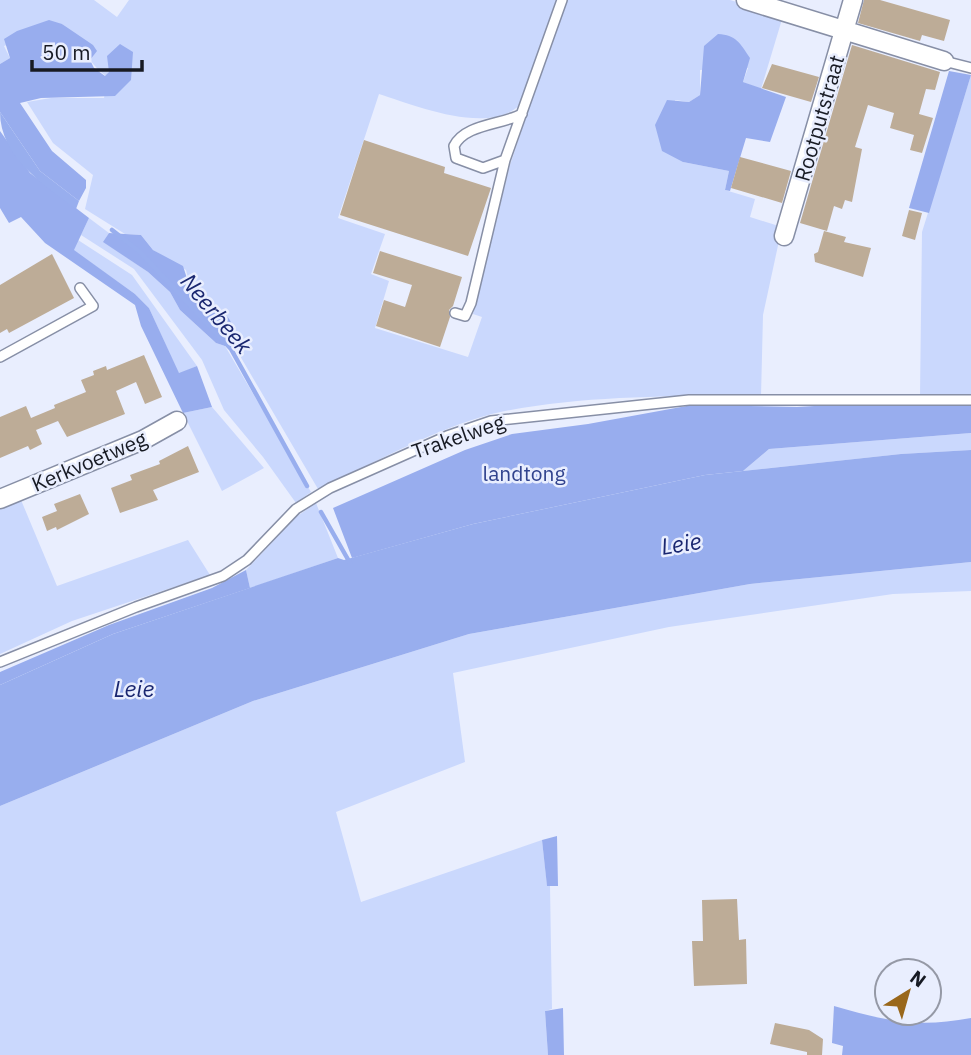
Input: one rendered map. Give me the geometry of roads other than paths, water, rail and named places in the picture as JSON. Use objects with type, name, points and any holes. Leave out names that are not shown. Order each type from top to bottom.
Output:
[{"type":"street","points":[[746,0],[944,61]]},
{"type":"street","name":"Rootputstraat","points":[[784,236],[853,0]]},
{"type":"street","name":"Kerkvoetweg","points":[[0,499],[143,440],[177,421]]},
{"type":"lane","points":[[455,313],[465,316],[471,303],[505,160],[562,0]]},
{"type":"lane","points":[[944,61],[971,68]]},
{"type":"lane","points":[[505,160],[483,168],[456,158],[454,146],[465,133],[506,122],[522,114]]},
{"type":"lane","points":[[0,357],[93,306],[80,288]]},
{"type":"lane","name":"Trakelweg","points":[[0,662],[136,607],[223,576],[247,560],[296,509],[330,488],[447,436],[491,421],[689,400],[971,400]]},
{"type":"water","points":[[0,112],[40,171],[79,201],[76,209],[38,180],[16,156],[7,143]]},
{"type":"water","name":"Leie","points":[[971,450],[971,562],[750,584],[469,634],[253,701],[0,806],[0,685],[113,634],[338,558],[344,560],[473,524],[705,475],[901,454]]},
{"type":"waterway","name":"Neerbeek","points":[[112,230],[140,252],[231,349],[307,486]]},
{"type":"waterway","name":"Neerbeek","points":[[321,512],[350,563]]},
{"type":"park label","name":"landtong","points":[[524,473]]}]
